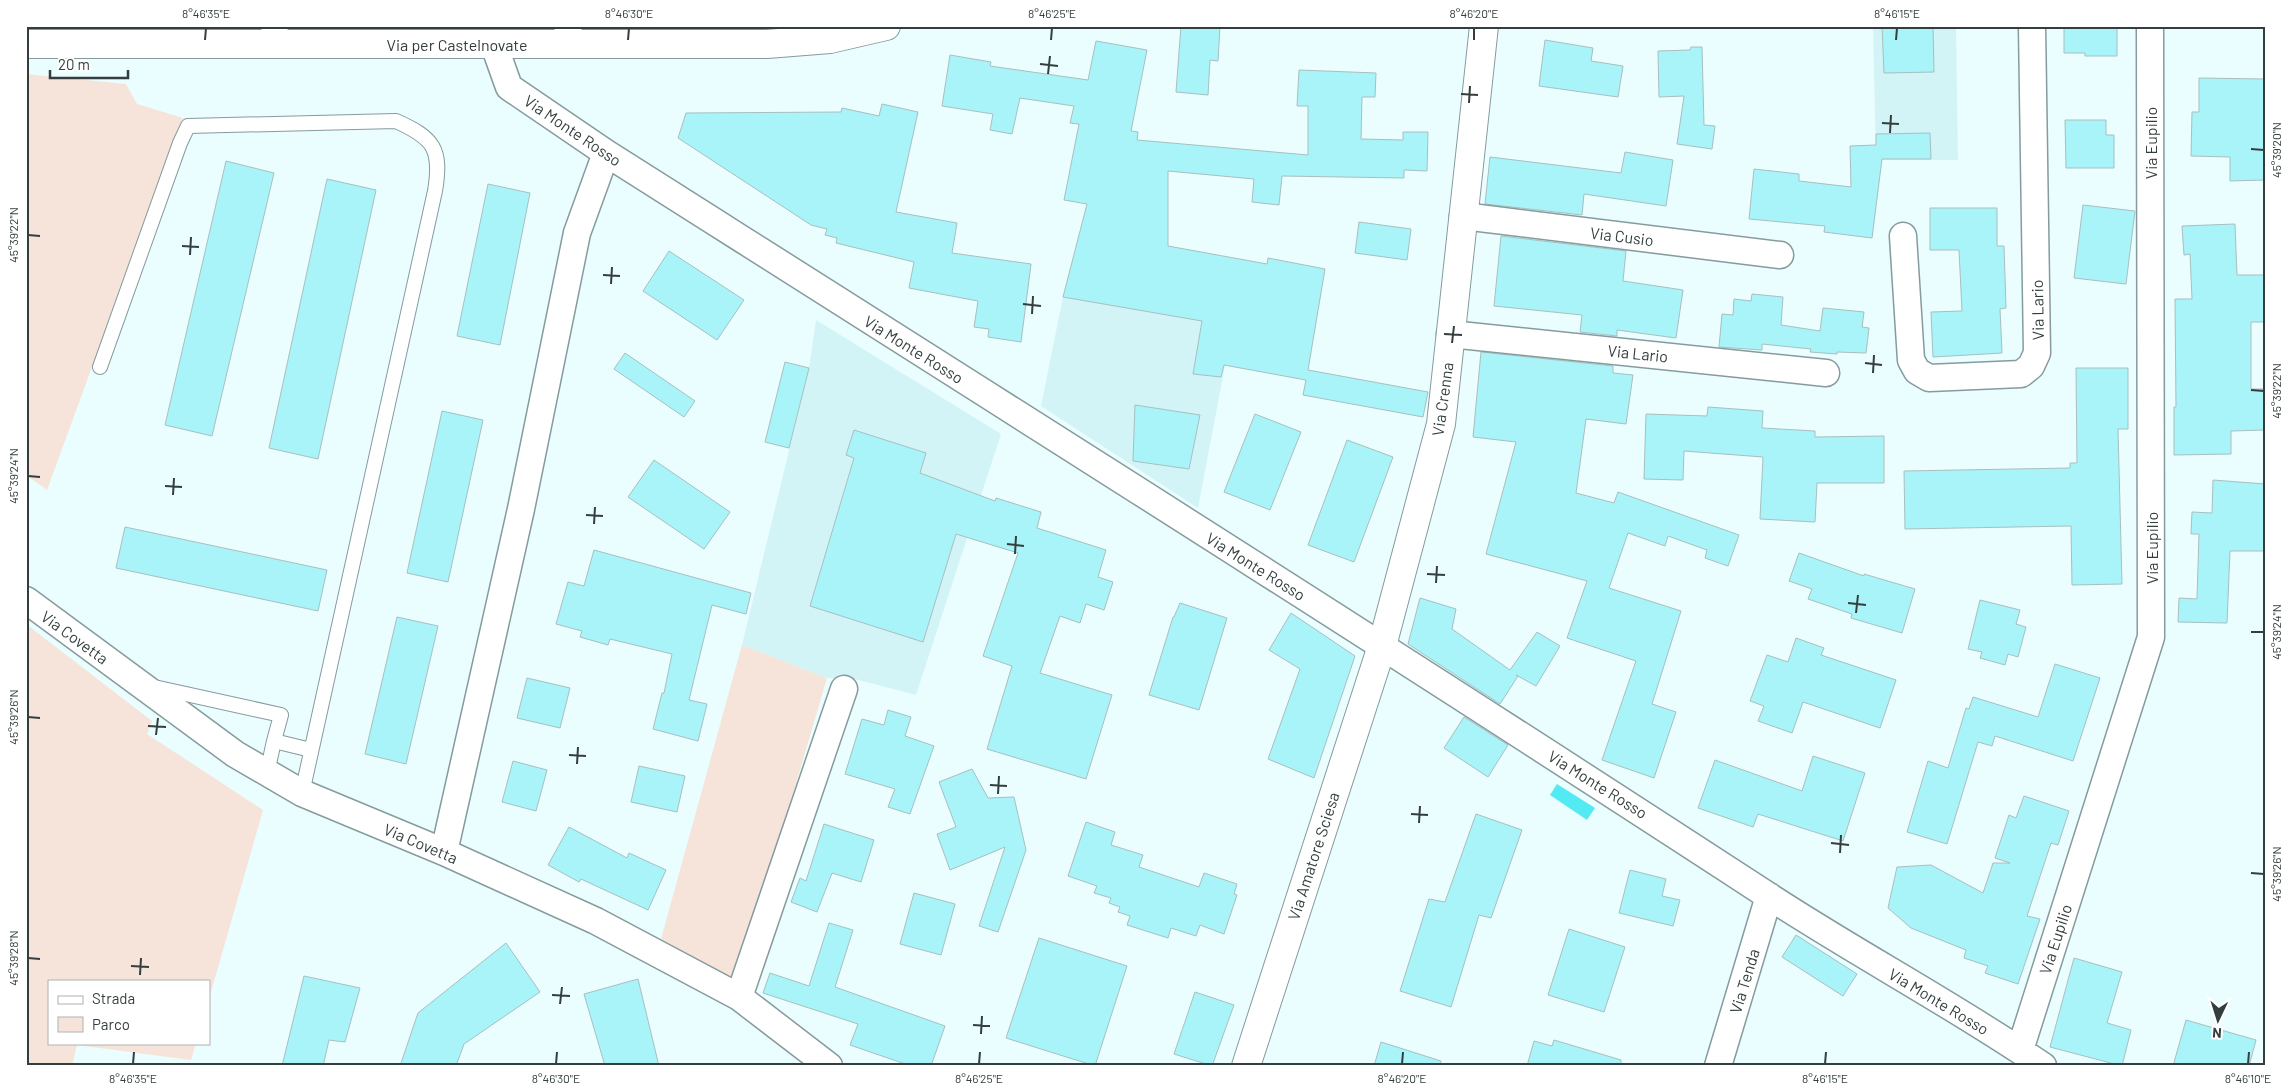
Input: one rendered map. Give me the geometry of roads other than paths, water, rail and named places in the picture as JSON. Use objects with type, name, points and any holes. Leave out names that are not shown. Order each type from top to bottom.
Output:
[{"type":"street","name":"Via per Castelnovate","points":[[26,44],[85,35],[274,34],[494,45],[566,35],[767,44],[830,39],[886,26]]},
{"type":"street","name":"Via Crenna","points":[[1382,646],[1441,424],[1484,26]]},
{"type":"street","name":"Via Lario","points":[[1903,236],[1911,360],[1917,371],[1929,378],[2022,374],[2030,366],[2037,353],[2032,26]]},
{"type":"street","name":"Via Eupilio","points":[[2020,1050],[2151,637],[2150,26]]},
{"type":"street","name":"Via Monte Rosso","points":[[494,45],[509,87],[606,153],[1663,825],[1769,896],[2043,1066]]},
{"type":"street","points":[[444,852],[521,509],[577,233],[606,153]]},
{"type":"street","name":"Via Cusio","points":[[1463,216],[1780,255]]},
{"type":"street","name":"Via Lario","points":[[1450,334],[1826,373]]},
{"type":"street","name":"Via Covetta","points":[[26,600],[235,754],[267,773],[302,793],[444,852],[596,922],[739,997],[829,1066]]},
{"type":"street","name":"Via Amatore Sciesa","points":[[1246,1066],[1382,646]]},
{"type":"street","points":[[739,997],[844,689]]},
{"type":"street","name":"Via Tenda","points":[[1718,1066],[1769,896]]},
{"type":"lane","points":[[100,367],[180,143],[188,126],[396,121],[419,131],[432,144],[438,168],[434,191],[302,793]]},
{"type":"lane","points":[[139,684],[281,715],[267,773]]},
{"type":"lane","points":[[274,741],[312,750]]},
{"type":"water","points":[[1557,784],[1595,808],[1587,820],[1550,795]]}]
